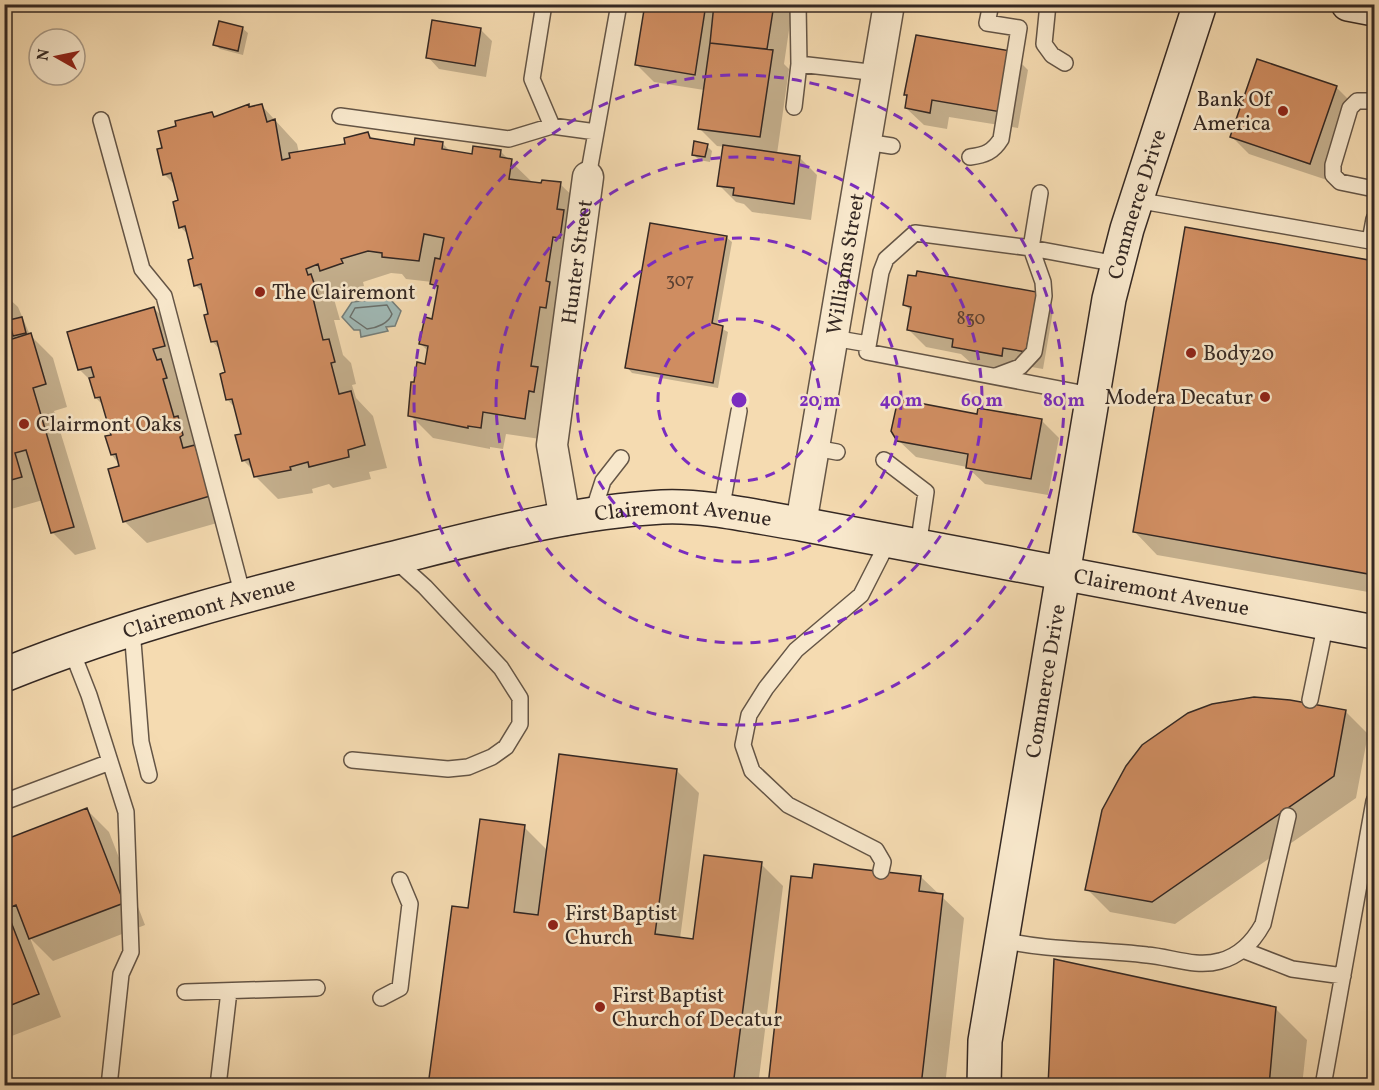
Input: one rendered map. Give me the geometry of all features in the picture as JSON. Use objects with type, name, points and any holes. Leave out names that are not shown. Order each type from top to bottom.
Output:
[{"type":"main road","name":"Commerce Drive","points":[[984,1086],[985,1041],[1091,394],[1117,264],[1200,4]]},
{"type":"main road","points":[[1348,4],[1374,9]]},
{"type":"main road","name":"Clairemont Avenue","points":[[4,675],[71,649],[243,596],[393,558],[579,517],[664,507],[721,511],[801,524],[1374,632]]},
{"type":"street","name":"Williams Street","points":[[801,524],[826,450],[833,338],[879,144],[878,73],[889,4]]},
{"type":"street","name":"Hunter Street","points":[[579,517],[552,445],[588,177]]},
{"type":"lane","points":[[544,4],[532,79],[552,126]]},
{"type":"lane","name":"Hunter Street","points":[[588,177],[619,4]]},
{"type":"lane","points":[[794,107],[799,64],[798,4]]},
{"type":"lane","points":[[970,157],[985,155],[995,149],[1001,139],[1019,28],[987,23],[991,4]]},
{"type":"lane","points":[[1048,4],[1044,44],[1052,55],[1065,63]]},
{"type":"lane","points":[[799,64],[878,73]]},
{"type":"lane","points":[[1374,101],[1357,101],[1350,108],[1333,165],[1333,175],[1340,182],[1374,189]]},
{"type":"lane","points":[[340,116],[509,139],[552,126],[596,132]]},
{"type":"lane","points":[[101,120],[142,268],[164,296],[243,596]]},
{"type":"lane","points":[[995,376],[1020,367],[1034,352],[1044,296],[1043,282],[1031,248],[1040,193]]},
{"type":"lane","points":[[1136,200],[1370,241],[1374,219]]},
{"type":"lane","points":[[1091,394],[867,352],[868,344],[886,259],[915,233],[1031,248],[1117,264]]},
{"type":"lane","points":[[833,338],[868,344]]},
{"type":"lane","points":[[721,511],[739,411]]},
{"type":"lane","points":[[579,517],[621,458]]},
{"type":"lane","points":[[881,871],[883,862],[876,850],[788,805],[770,790],[752,771],[743,745],[749,715],[766,688],[796,650],[861,595],[903,545],[926,492],[884,460]]},
{"type":"lane","points":[[352,760],[448,770],[468,767],[492,757],[506,747],[520,724],[520,698],[501,668],[425,587],[393,558]]},
{"type":"lane","points":[[1310,700],[1326,622]]},
{"type":"lane","points":[[132,629],[141,742],[149,775]]},
{"type":"lane","points":[[71,649],[126,812],[131,952],[121,974],[108,1086]]},
{"type":"lane","points":[[4,802],[110,762]]},
{"type":"lane","points":[[1323,1086],[1374,801]]},
{"type":"lane","points":[[1002,940],[1027,945],[1149,955],[1206,963],[1220,961],[1243,950],[1256,937],[1263,924],[1288,816]]},
{"type":"lane","points":[[381,998],[400,988],[410,904],[400,880]]},
{"type":"lane","points":[[1243,950],[1292,969],[1343,975]]},
{"type":"lane","points":[[185,992],[317,988]]},
{"type":"lane","points":[[218,1086],[229,991]]},
{"type":"water","points":[[389,298],[401,311],[395,326],[386,327],[388,331],[361,337],[360,330],[354,330],[342,317],[352,302]]},
{"type":"building","points":[[645,4],[706,4],[695,75],[635,65]]},
{"type":"building","points":[[714,4],[774,4],[767,49],[710,43]]},
{"type":"building","points":[[432,20],[481,28],[475,66],[426,58]]},
{"type":"building","points":[[219,21],[243,27],[238,51],[213,45]]},
{"type":"building","points":[[916,35],[1011,51],[1001,112],[932,100],[930,113],[905,108],[907,95],[904,95]]},
{"type":"building","points":[[710,43],[773,50],[760,137],[698,129]]},
{"type":"building","name":"Bank Of America","points":[[1257,59],[1337,86],[1310,164],[1230,137]]},
{"type":"building","name":"The Clairemont","points":[[249,104],[249,107],[262,104],[267,122],[275,119],[282,160],[290,158],[289,153],[345,144],[344,138],[368,132],[370,138],[414,145],[415,138],[443,142],[442,149],[472,154],[473,146],[501,150],[500,157],[512,159],[509,179],[541,183],[542,180],[561,182],[557,209],[564,210],[560,238],[553,237],[546,281],[550,282],[546,308],[540,307],[531,366],[538,367],[534,392],[529,391],[525,419],[483,412],[481,428],[468,426],[468,428],[408,416],[411,382],[414,382],[417,362],[425,364],[428,346],[419,344],[425,317],[432,319],[438,286],[430,284],[435,258],[440,259],[444,238],[424,234],[419,261],[382,257],[382,253],[368,251],[341,259],[343,263],[320,271],[318,264],[306,269],[308,275],[311,274],[319,298],[313,298],[323,340],[329,339],[335,362],[331,363],[339,394],[351,391],[365,445],[348,450],[349,457],[309,467],[308,462],[290,467],[291,470],[254,477],[249,459],[242,461],[235,435],[241,434],[232,399],[226,400],[220,374],[225,372],[217,341],[211,342],[204,315],[208,314],[201,284],[194,286],[188,260],[193,258],[185,226],[179,228],[173,202],[178,200],[171,173],[163,175],[157,149],[162,148],[158,131],[176,126],[175,121],[212,112],[214,117]]},
{"type":"building","points":[[694,141],[708,144],[705,157],[692,155]]},
{"type":"building","points":[[723,145],[800,156],[794,204],[733,195],[734,188],[717,186]]},
{"type":"building","points":[[650,223],[727,236],[712,323],[723,326],[713,383],[625,368]]},
{"type":"building","name":"Modera Decatur","points":[[1185,227],[1374,261],[1374,575],[1133,532]]},
{"type":"building","points":[[917,271],[1037,292],[1026,352],[1003,348],[1002,356],[952,347],[953,339],[907,330],[911,307],[903,305],[908,275],[916,276]]},
{"type":"building","points":[[154,307],[165,346],[153,349],[157,360],[161,359],[167,378],[163,379],[174,417],[178,416],[183,435],[180,437],[183,448],[195,445],[210,496],[123,522],[108,469],[119,466],[116,454],[111,455],[105,436],[111,435],[100,397],[95,398],[89,378],[94,377],[91,367],[78,370],[67,332]]},
{"type":"building","name":"Clairmont Oaks","points":[[4,312],[12,339],[31,333],[46,384],[33,388],[74,527],[51,533],[26,450],[15,453],[22,477],[4,482]]},
{"type":"building","points":[[22,317],[26,333],[13,336],[9,320]]},
{"type":"building","points":[[898,399],[977,414],[978,408],[1042,419],[1031,479],[966,468],[968,454],[897,441],[891,431]]},
{"type":"building","points":[[1254,697],[1290,700],[1346,710],[1334,776],[1152,902],[1085,890],[1102,810],[1126,766],[1142,745],[1188,713],[1212,704]]},
{"type":"building","name":"First Baptist Church","points":[[559,754],[677,769],[655,934],[693,939],[704,855],[762,862],[733,1086],[428,1086],[452,906],[468,908],[480,819],[525,825],[514,912],[538,915]]},
{"type":"building","points":[[87,808],[124,903],[29,939],[16,905],[6,909],[39,994],[4,1008],[4,840]]},
{"type":"building","points":[[814,864],[921,876],[919,891],[943,894],[921,1086],[768,1086],[791,876],[812,878]]},
{"type":"building","points":[[1054,959],[1276,1007],[1269,1086],[1048,1086]]},
{"type":"place","name":"Bank Of America","points":[[1283,111]]},
{"type":"place","name":"The Clairemont","points":[[260,292]]},
{"type":"place","name":"Body20","points":[[1191,353]]},
{"type":"place","name":"Modera Decatur","points":[[1265,397]]},
{"type":"place","name":"Clairmont Oaks","points":[[24,424]]},
{"type":"place","name":"First Baptist Church","points":[[553,925]]},
{"type":"place","name":"First Baptist Church of Decatur","points":[[600,1007]]}]
